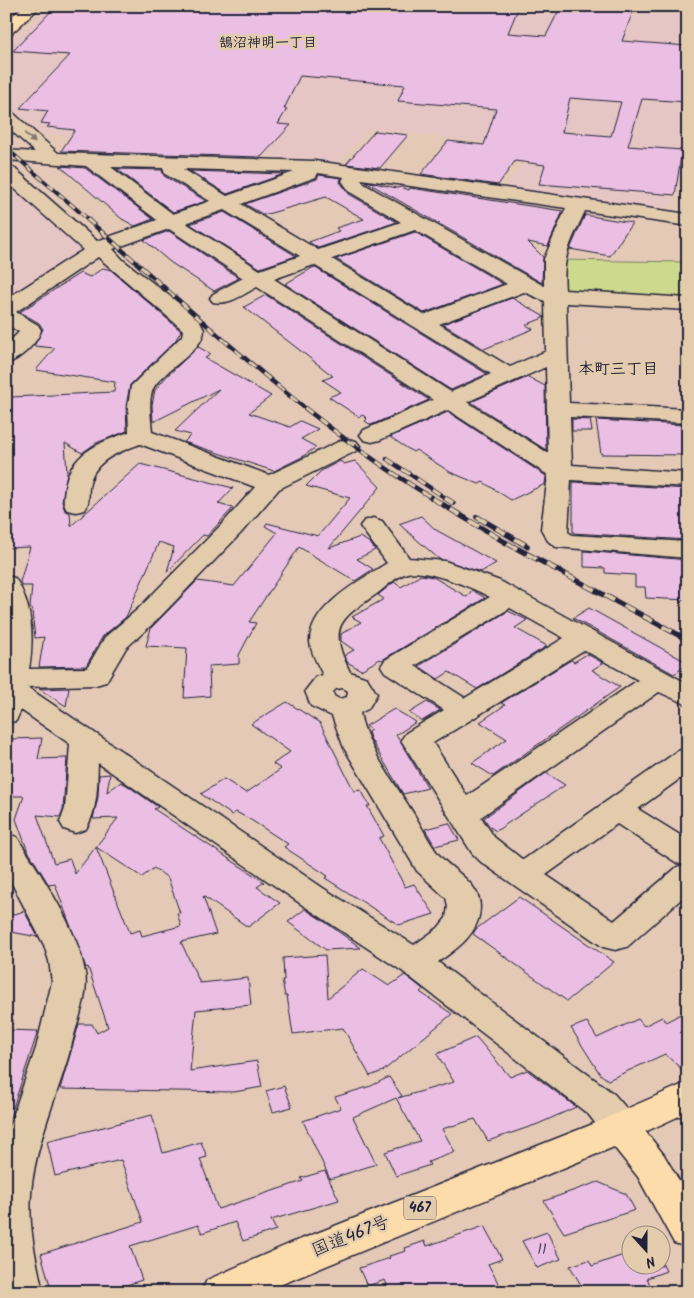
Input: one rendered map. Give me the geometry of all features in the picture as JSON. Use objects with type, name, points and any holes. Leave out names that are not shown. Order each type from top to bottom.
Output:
[{"type":"main road","points":[[6,30],[33,6]]},
{"type":"main road","name":"国道467号","points":[[221,1292],[312,1252],[621,1128],[688,1096]]},
{"type":"main road","points":[[621,1128],[651,1166],[688,1231]]},
{"type":"street","points":[[6,116],[54,159]]},
{"type":"street","points":[[6,155],[90,162],[173,165],[284,165],[333,169],[687,220]]},
{"type":"street","points":[[90,162],[171,222],[260,277],[560,472],[688,480]]},
{"type":"street","points":[[173,165],[172,170],[227,201],[508,375]]},
{"type":"street","points":[[6,309],[98,249],[297,176],[333,169]]},
{"type":"street","points":[[6,171],[116,264],[190,323],[194,329],[194,334],[190,340],[142,386],[140,406],[141,436]]},
{"type":"street","points":[[356,172],[351,181],[353,185],[524,284],[555,297],[688,304]]},
{"type":"street","points":[[578,204],[554,258],[552,274],[555,297],[560,472],[554,529],[557,536],[565,542],[688,550]]},
{"type":"street","points":[[220,298],[260,277],[416,223]]},
{"type":"street","points":[[422,323],[524,284]]},
{"type":"street","points":[[6,315],[30,330],[30,335],[6,357]]},
{"type":"street","points":[[372,435],[557,354]]},
{"type":"street","points":[[558,409],[688,416]]},
{"type":"street","points":[[76,504],[79,479],[85,464],[128,439],[141,436],[270,484]]},
{"type":"street","points":[[9,690],[96,676],[115,643],[147,615],[232,528],[270,484],[348,446]]},
{"type":"street","points":[[373,526],[402,565]]},
{"type":"street","points":[[414,962],[450,937],[462,920],[464,906],[461,893],[428,863],[355,742],[348,691],[328,656],[324,643],[325,628],[333,616],[345,604],[402,565],[436,567],[491,587],[688,696]]},
{"type":"street","points":[[6,584],[12,598],[18,629],[19,654],[9,690]]},
{"type":"street","points":[[348,691],[395,666],[510,597]]},
{"type":"street","points":[[584,638],[416,740],[483,845],[522,876],[615,938],[688,875]]},
{"type":"street","points":[[395,666],[464,710]]},
{"type":"street","points":[[463,814],[659,679]]},
{"type":"street","points":[[9,690],[414,962],[601,1104],[621,1128]]},
{"type":"street","points":[[75,822],[80,809],[85,741]]},
{"type":"street","points":[[522,876],[688,758]]},
{"type":"street","points":[[616,809],[688,855]]},
{"type":"street","points":[[6,845],[34,893],[64,955],[69,976],[59,1025],[22,1150],[12,1194],[16,1258],[23,1292]]},
{"type":"shaded area","points":[[48,6],[688,6],[688,136],[672,206],[659,209],[505,187],[536,148],[369,129],[339,163],[268,157],[269,150],[35,134],[6,109],[6,39],[25,29]]},
{"type":"shaded area","points":[[12,181],[87,249],[6,303],[6,182]]},
{"type":"green space","points":[[559,260],[688,262],[688,301],[560,293]]},
{"type":"building","points":[[56,6],[519,6],[508,33],[546,36],[561,6],[635,6],[622,41],[688,46],[688,102],[642,99],[628,146],[682,150],[675,195],[539,184],[545,165],[515,161],[498,185],[421,174],[448,141],[484,145],[496,109],[398,101],[405,85],[300,76],[284,109],[287,109],[278,124],[291,125],[261,157],[61,151],[75,130],[47,127],[50,124],[41,123],[48,111],[20,108],[70,55],[13,51]],"holes":[[[570,98],[621,102],[611,136],[562,132]]]},
{"type":"building","points":[[375,131],[408,135],[380,168],[346,164]]},
{"type":"building","points":[[60,166],[85,168],[153,219],[135,226],[122,219]]},
{"type":"building","points":[[117,169],[162,170],[164,176],[206,201],[173,212]]},
{"type":"building","points":[[190,171],[284,174],[227,194]]},
{"type":"building","points":[[319,175],[341,178],[340,182],[349,194],[397,222],[318,248],[309,242],[339,231],[336,228],[364,219],[326,197],[264,215],[245,204],[317,179]]},
{"type":"building","points":[[365,181],[409,190],[410,188],[563,211],[548,246],[528,242],[543,257],[542,283]]},
{"type":"building","points":[[224,212],[296,256],[260,268],[190,224]]},
{"type":"building","points":[[585,215],[632,223],[610,256],[570,249]]},
{"type":"building","points":[[169,231],[239,278],[214,291],[170,262],[144,240]]},
{"type":"building","points":[[415,232],[503,284],[424,313],[336,259]]},
{"type":"building","points":[[314,267],[487,374],[451,390],[285,284]]},
{"type":"building","points":[[103,268],[111,270],[181,331],[175,341],[130,385],[126,406],[127,431],[96,443],[82,453],[65,443],[67,473],[62,502],[65,511],[70,513],[71,526],[140,464],[233,488],[218,504],[233,508],[207,536],[203,535],[167,572],[174,547],[159,542],[126,617],[103,636],[86,666],[39,667],[44,637],[35,638],[30,607],[32,586],[22,586],[20,582],[30,547],[6,548],[6,424],[9,423],[12,397],[114,392],[115,382],[36,370],[55,348],[34,346],[43,329],[39,323],[20,312],[80,273],[90,277]]},
{"type":"building","points":[[266,295],[429,400],[371,425],[365,421],[367,419],[363,415],[359,417],[329,397],[341,392],[323,380],[333,376],[244,307]]},
{"type":"building","points":[[512,298],[543,316],[543,318],[526,325],[533,329],[484,349],[443,324]]},
{"type":"building","points":[[198,347],[211,354],[205,358],[271,396],[249,413],[290,427],[300,421],[318,429],[301,439],[316,447],[302,457],[274,471],[184,442],[191,435],[175,431],[219,389],[153,422],[152,405],[155,390]]},
{"type":"building","points":[[528,377],[545,386],[546,450],[471,402]]},
{"type":"building","points":[[448,412],[546,476],[545,484],[511,500],[483,482],[479,484],[450,472],[416,450],[413,452],[390,437]]},
{"type":"building","points":[[572,419],[590,420],[592,431],[572,431]]},
{"type":"building","points":[[596,420],[683,425],[688,455],[601,454]]},
{"type":"building","points":[[340,461],[344,464],[355,461],[380,487],[329,548],[360,537],[370,543],[375,550],[357,559],[373,569],[355,581],[299,547],[249,622],[256,623],[239,655],[239,664],[209,666],[210,696],[184,698],[187,648],[146,646],[151,628],[197,581],[234,586],[277,533],[265,526],[267,523],[318,536],[350,498],[306,486],[321,471]]},
{"type":"building","points":[[573,482],[688,489],[688,540],[573,533]]},
{"type":"building","points":[[421,516],[436,530],[496,563],[481,572],[439,559],[399,524]]},
{"type":"building","points":[[584,551],[688,560],[688,600],[646,598],[645,587],[635,587],[635,575],[605,573],[605,568],[584,567]]},
{"type":"building","points":[[421,575],[433,577],[467,597],[472,590],[485,598],[382,660],[380,659],[361,670],[347,662],[345,655],[354,650],[341,641],[341,634],[361,622],[352,617],[384,599],[378,595],[394,582],[401,587]]},
{"type":"building","points":[[589,608],[688,664],[674,674],[573,618]]},
{"type":"building","points":[[508,611],[527,620],[515,628],[547,646],[477,689],[449,672],[438,679],[419,666]]},
{"type":"building","points":[[587,654],[603,663],[592,670],[620,687],[493,776],[472,763],[507,739],[480,722],[505,705],[501,703],[571,660],[574,662]]},
{"type":"building","points":[[69,688],[66,706],[39,689]]},
{"type":"building","points":[[287,702],[320,723],[354,791],[361,790],[370,806],[367,806],[384,836],[379,838],[405,887],[414,884],[434,914],[399,925],[325,878],[328,876],[284,847],[288,844],[236,812],[232,815],[201,794],[224,779],[246,793],[281,769],[273,764],[290,752],[251,724]]},
{"type":"building","points":[[427,702],[440,710],[422,721],[409,713]]},
{"type":"building","points":[[394,709],[416,722],[396,735],[428,788],[403,794],[370,738],[368,732],[371,730],[366,726]]},
{"type":"building","points":[[42,738],[38,759],[67,758],[63,809],[60,817],[37,815],[54,863],[70,859],[75,874],[118,818],[93,819],[98,797],[99,775],[110,774],[107,792],[121,782],[128,786],[158,807],[154,809],[264,882],[257,887],[280,903],[248,927],[203,896],[216,934],[181,942],[200,983],[248,978],[251,1005],[196,1010],[190,1071],[257,1061],[262,1087],[234,1092],[60,1089],[79,1024],[92,1024],[97,1033],[108,1027],[88,967],[86,968],[55,884],[49,885],[27,849],[16,819],[24,796],[6,796],[6,765],[12,739]],"holes":[[[96,847],[142,877],[154,868],[168,878],[180,913],[177,913],[181,926],[142,936],[140,930],[130,933]]]},
{"type":"building","points":[[546,773],[565,785],[496,831],[490,827],[484,818]]},
{"type":"building","points":[[449,823],[459,840],[435,846],[425,829]]},
{"type":"building","points":[[519,897],[614,962],[567,1001],[473,934],[476,929]]},
{"type":"building","points":[[305,909],[361,948],[326,950],[288,922]]},
{"type":"building","points":[[24,911],[38,937],[6,931],[6,917]]},
{"type":"building","points":[[325,955],[328,998],[363,969],[389,986],[405,975],[423,989],[420,992],[452,1014],[383,1071],[370,1076],[343,1028],[293,1034],[287,996],[285,996],[282,980],[284,980],[283,958]]},
{"type":"building","points":[[688,1010],[688,1075],[665,1054],[608,1080],[600,1074],[571,1028],[587,1022],[597,1038],[638,1019],[644,1026],[662,1017],[666,1022]]},
{"type":"building","points":[[6,1030],[38,1031],[6,1129]]},
{"type":"building","points":[[476,1037],[510,1077],[527,1070],[576,1107],[538,1124],[488,1141],[475,1119],[442,1129],[455,1152],[428,1162],[430,1165],[396,1176],[385,1152],[420,1141],[396,1098],[353,1117],[376,1164],[330,1179],[303,1121],[341,1108],[335,1097],[371,1086],[389,1077],[402,1096],[398,1098],[454,1082],[437,1054]]},
{"type":"building","points":[[284,1086],[292,1107],[273,1112],[266,1091]]},
{"type":"building","points":[[152,1115],[163,1153],[201,1142],[207,1157],[200,1159],[218,1209],[303,1181],[301,1178],[325,1171],[339,1200],[271,1220],[276,1230],[243,1241],[235,1222],[202,1233],[198,1225],[130,1246],[142,1280],[105,1292],[52,1292],[41,1254],[143,1222],[121,1160],[55,1176],[47,1141]]},
{"type":"building","points":[[598,1182],[626,1194],[635,1210],[564,1233],[544,1201]]},
{"type":"building","points":[[484,1226],[502,1259],[488,1264],[503,1292],[390,1292],[385,1280],[367,1286],[359,1268],[390,1258],[389,1256],[406,1251],[405,1248],[425,1241],[427,1246]]},
{"type":"building","points":[[547,1232],[561,1259],[537,1268],[522,1241]]},
{"type":"building","points":[[622,1256],[622,1276],[652,1276],[647,1278],[653,1292],[585,1292],[570,1266],[589,1260],[592,1266]]},
{"type":"railway","points":[[6,148],[89,220]]},
{"type":"railway","points":[[87,219],[212,330],[298,402],[387,469],[434,499]]},
{"type":"railway","points":[[387,459],[447,499]]},
{"type":"railway","points":[[432,498],[503,541],[688,640]]},
{"type":"railway","points":[[445,498],[453,503]]},
{"type":"railway","points":[[477,517],[527,546]]},
{"type":"district","name":"鵠沼神明一丁目","points":[[268,43]]},
{"type":"district","name":"本町三丁目","points":[[618,369]]}]
